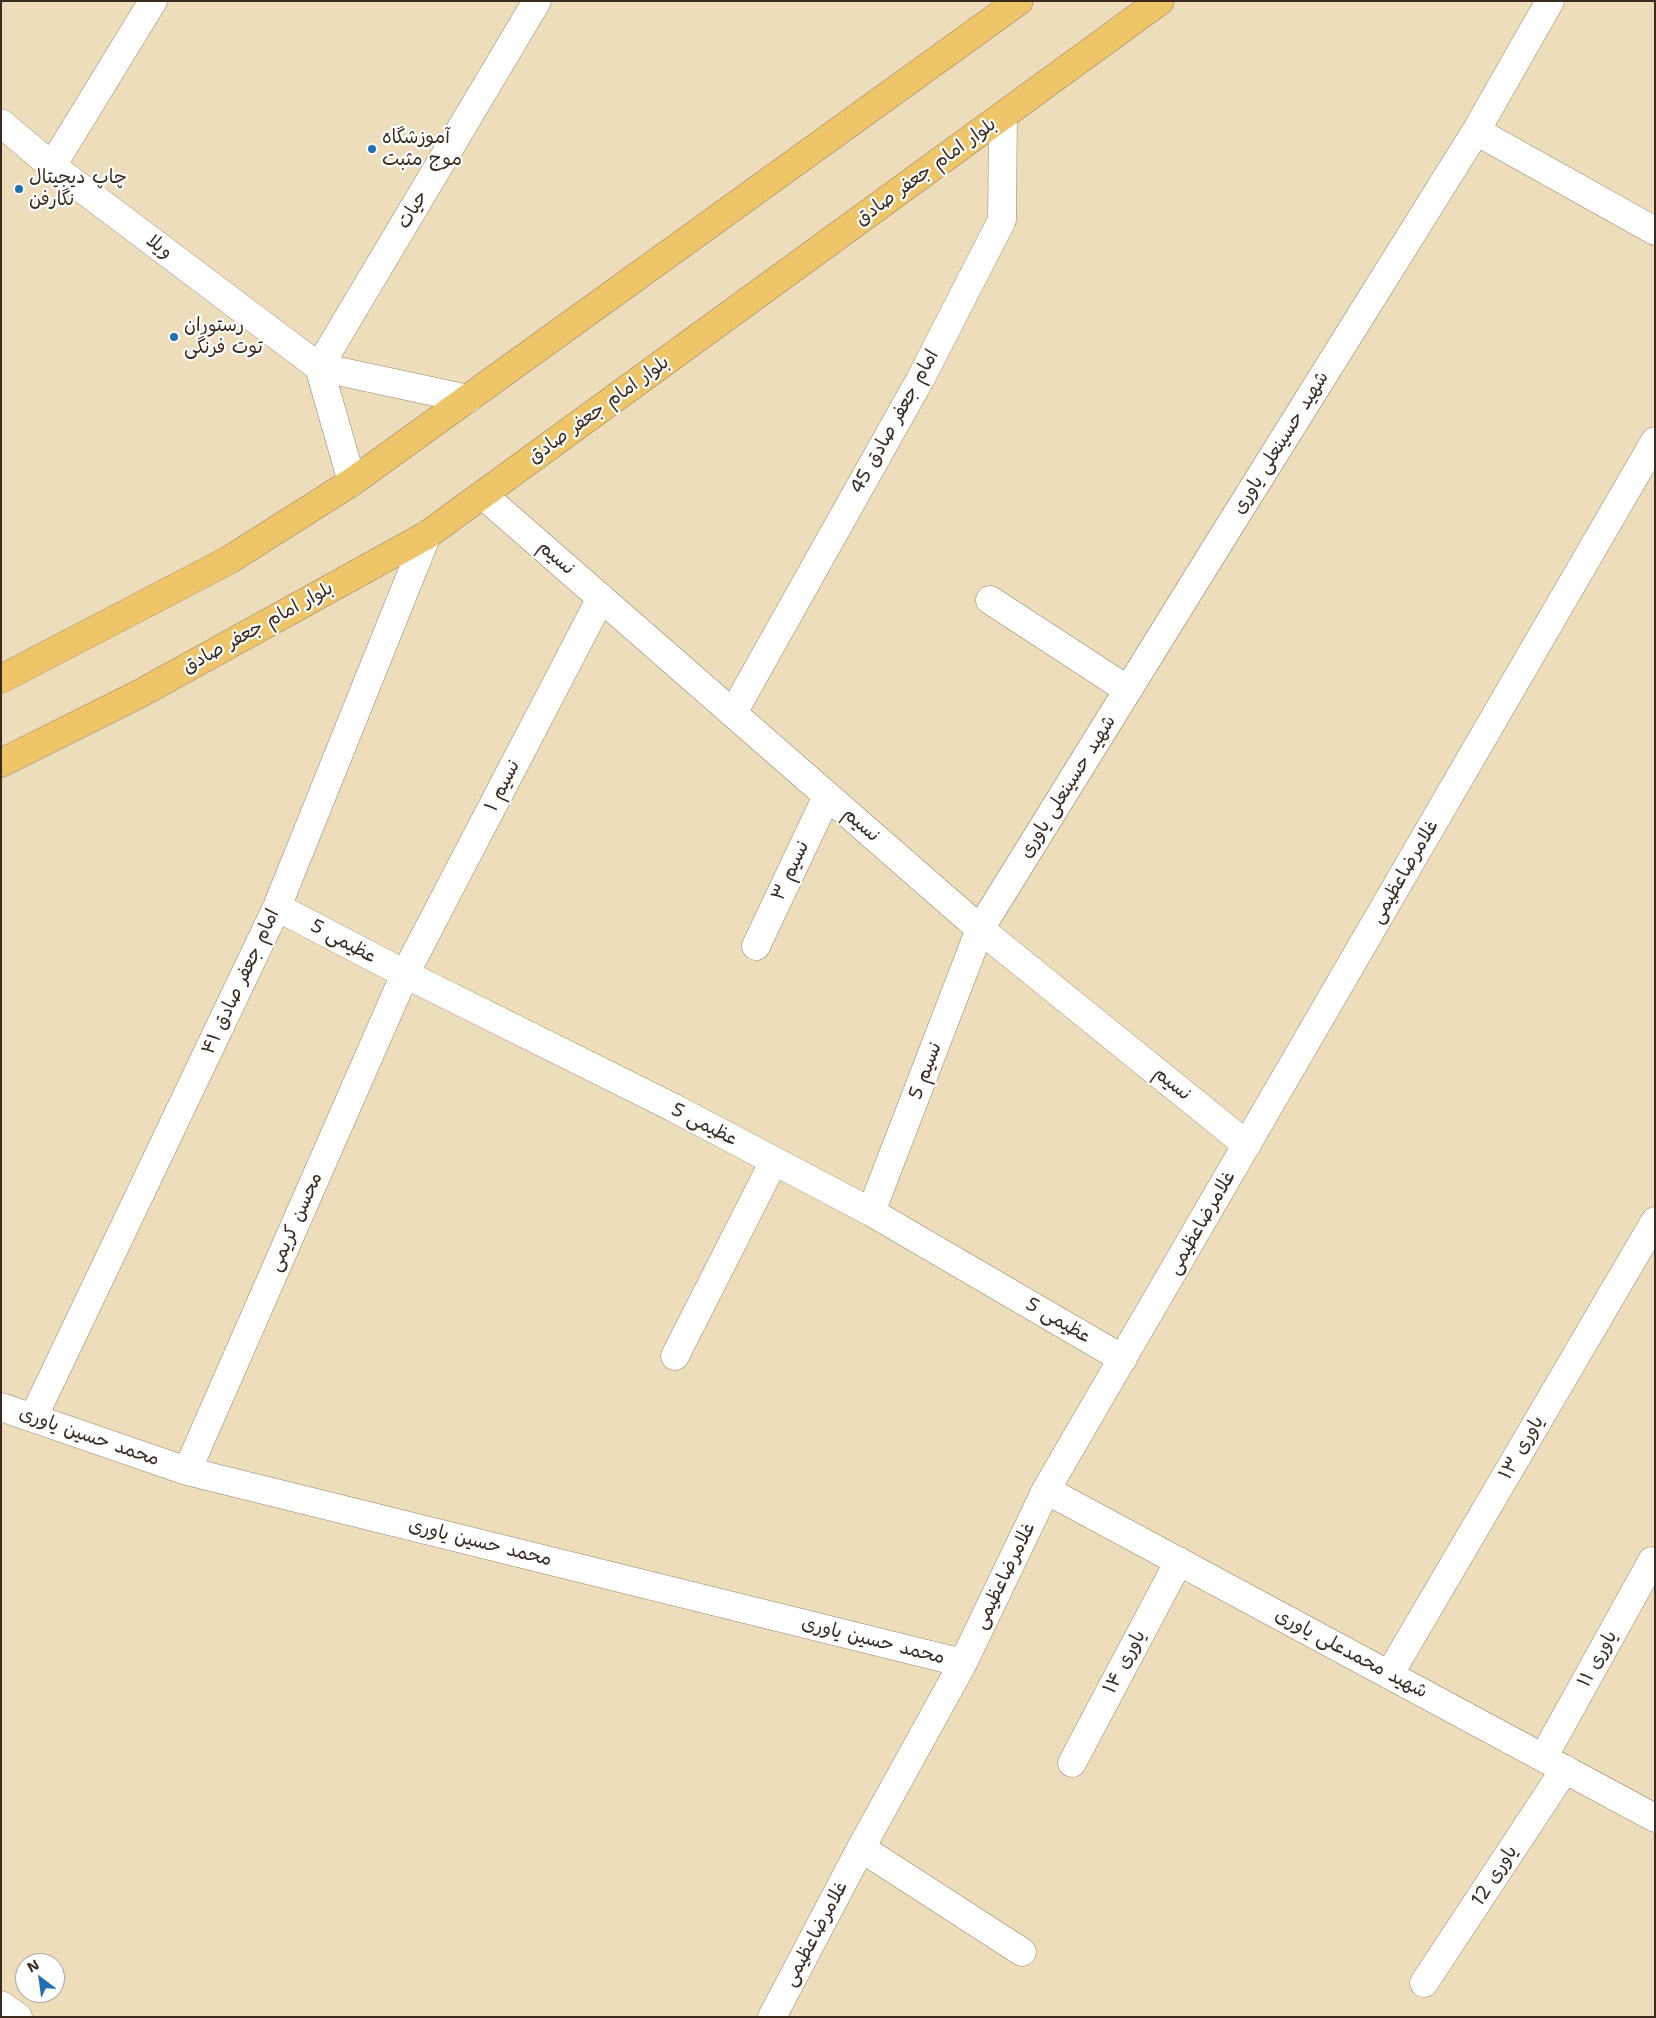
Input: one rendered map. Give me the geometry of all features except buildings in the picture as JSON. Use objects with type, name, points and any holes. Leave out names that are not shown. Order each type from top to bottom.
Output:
[{"type":"main road","points":[[1,679],[229,560],[352,482],[1018,1]]},
{"type":"main road","name":"بلوار امام جعفر صادق","points":[[1,763],[141,693],[427,535],[1160,1]]},
{"type":"street","points":[[52,166],[153,1]]},
{"type":"street","name":"حیات","points":[[319,367],[537,1]]},
{"type":"street","name":"شهید حسینعلی یاوری","points":[[980,929],[1476,131],[1550,1]]},
{"type":"street","name":"امام جعفر صادق 45","points":[[733,713],[921,378],[1002,220],[1003,116]]},
{"type":"street","name":"ویلا","points":[[1,123],[52,166],[319,367],[468,399]]},
{"type":"street","points":[[1476,131],[1655,232]]},
{"type":"street","points":[[319,367],[352,482]]},
{"type":"street","name":"غلامرضاعظیمی","points":[[772,2017],[861,1848],[964,1663],[1046,1490],[1655,441]]},
{"type":"street","name":"نسیم","points":[[483,494],[980,929],[1247,1145]]},
{"type":"street","name":"امام جعفر صادق ۴۱","points":[[33,1418],[277,907],[427,535]]},
{"type":"street","name":"نسیم ۱","points":[[405,974],[601,598]]},
{"type":"street","points":[[990,600],[1128,690]]},
{"type":"street","name":"نسیم ۳","points":[[756,946],[827,796]]},
{"type":"street","name":"عظیمی 5","points":[[277,907],[405,974],[665,1104],[871,1212],[1123,1359]]},
{"type":"street","name":"نسیم 5","points":[[871,1212],[980,929]]},
{"type":"street","name":"محسن کریمی","points":[[186,1471],[405,974]]},
{"type":"street","points":[[674,1356],[774,1161]]},
{"type":"street","name":"یاوری ۱۳","points":[[1389,1675],[1655,1221]]},
{"type":"street","name":"محمد حسین یاوری","points":[[1,1407],[186,1471],[964,1663]]},
{"type":"street","name":"شهید محمدعلی یاوری","points":[[1046,1490],[1655,1818]]},
{"type":"street","name":"یاوری ۱۴","points":[[1072,1763],[1179,1561]]},
{"type":"street","name":"یاوری ۱۱","points":[[1554,1764],[1652,1561]]},
{"type":"street","name":"یاوری 12","points":[[1424,1983],[1554,1764]]},
{"type":"street","points":[[861,1848],[1022,1952]]},
{"type":"street","points":[[1,2005],[18,2017]]},
{"type":"place","name":"آموزشگاه موج مثبت","points":[[372,149]]},
{"type":"place","name":"چاپ دیجیتال نگارفن","points":[[19,189]]},
{"type":"place","name":"رستوران توت فرنگی","points":[[174,337]]}]
